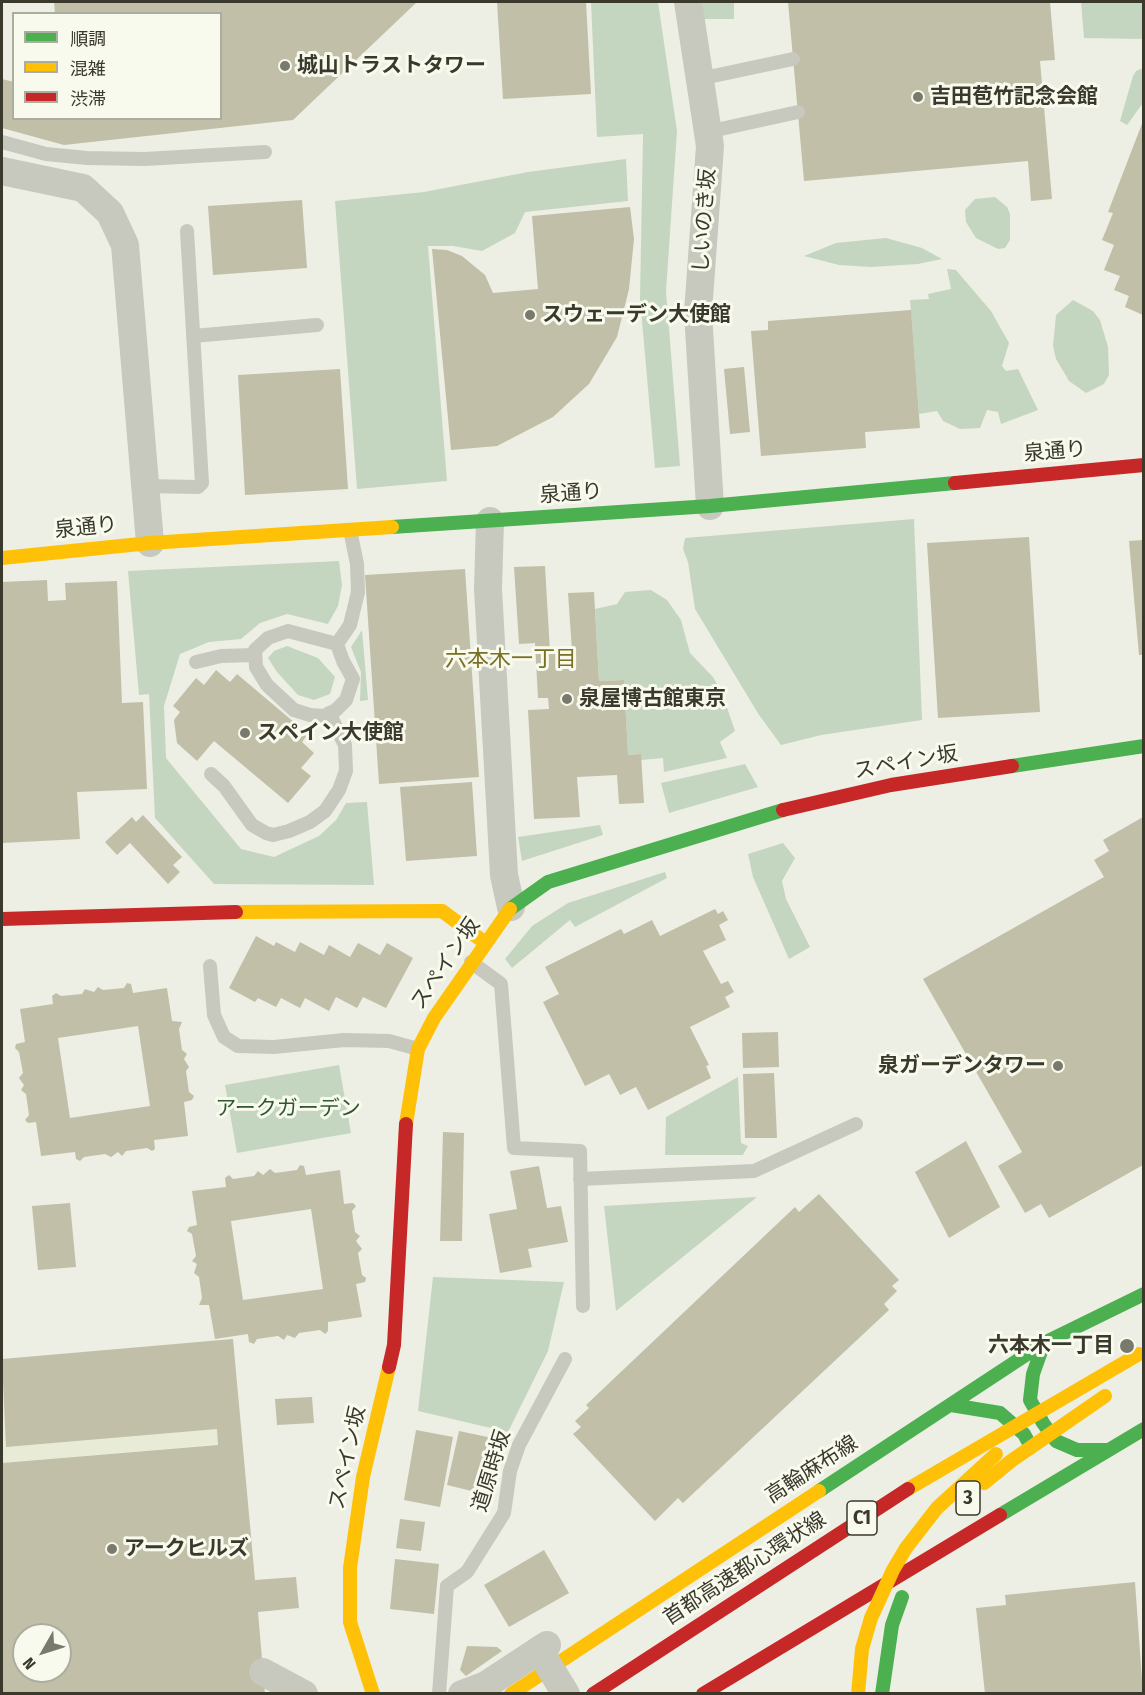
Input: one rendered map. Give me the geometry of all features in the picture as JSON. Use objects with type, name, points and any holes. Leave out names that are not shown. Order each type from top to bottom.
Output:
[{"type":"main road","name":"泉通り","points":[[2,558],[150,543],[710,506],[1143,465]]},
{"type":"main road","name":"スペイン坂","points":[[373,1694],[350,1622],[350,1568],[363,1477],[394,1345],[407,1110],[418,1049],[434,1018],[484,942],[511,906],[548,882],[803,804],[902,783],[1143,746]]},
{"type":"main road","points":[[2,919],[222,912],[442,911],[484,942]]},
{"type":"main road","name":"高輪麻布線","points":[[511,1694],[1044,1342],[1143,1294]]},
{"type":"main road","points":[[1044,1342],[1033,1374],[1030,1400],[1042,1423],[1056,1441],[1077,1450],[1108,1450]]},
{"type":"main road","name":"首都高速都心環状線","points":[[593,1694],[934,1472],[1139,1354],[1001,1449],[956,1488],[929,1517],[893,1570],[871,1618],[862,1649],[858,1694]]},
{"type":"main road","name":"3","points":[[933,1491],[1114,1388],[1011,1461],[953,1513]]},
{"type":"main road","points":[[951,1405],[1000,1413],[1024,1434],[1034,1454],[1033,1463]]},
{"type":"main road","points":[[703,1694],[1143,1429]]},
{"type":"main road","points":[[1015,1505],[1030,1481]]},
{"type":"main road","name":"3","points":[[882,1694],[892,1624],[910,1580],[936,1535]]},
{"type":"main road","points":[[871,1694],[876,1649],[889,1614],[940,1552]]},
{"type":"street","name":"しいのき坂","points":[[688,6],[710,146],[698,313],[710,506]]},
{"type":"street","points":[[2,171],[83,188],[110,213],[125,245],[150,543]]},
{"type":"street","points":[[490,520],[488,589],[504,874],[511,906]]},
{"type":"street","points":[[462,1694],[486,1685],[543,1648],[566,1694]]},
{"type":"street","points":[[263,1672],[304,1694]]},
{"type":"lane","points":[[699,79],[793,59]]},
{"type":"lane","points":[[707,132],[798,112]]},
{"type":"lane","points":[[2,142],[46,154],[87,158],[145,159],[265,152]]},
{"type":"lane","points":[[145,486],[198,487],[202,483],[188,231]]},
{"type":"lane","points":[[193,336],[317,325]]},
{"type":"lane","points":[[337,644],[350,625],[358,592],[357,564],[350,530]]},
{"type":"lane","points":[[288,631],[337,644],[353,680],[353,688],[336,710],[329,713],[310,716],[294,710],[267,685],[256,668],[255,650],[268,638],[288,631]]},
{"type":"lane","points":[[196,662],[221,656],[255,655]]},
{"type":"lane","points":[[211,774],[224,786],[252,825],[266,833],[273,835],[289,831],[310,822],[325,811],[339,790],[346,771],[345,745],[329,713]]},
{"type":"lane","points":[[471,962],[501,984],[514,1148],[580,1151],[583,1306]]},
{"type":"lane","points":[[210,966],[214,1015],[224,1036],[238,1046],[274,1047],[344,1040],[389,1041],[418,1049]]},
{"type":"lane","points":[[580,1179],[754,1172],[856,1124]]},
{"type":"lane","name":"道原時坂","points":[[439,1694],[447,1586],[467,1572],[504,1513],[510,1471],[519,1445],[565,1359]]},
{"type":"green space","points":[[591,2],[658,2],[677,131],[666,291],[680,466],[655,468],[640,298],[643,134],[597,137]]},
{"type":"green space","points":[[697,2],[734,2],[734,19],[696,19]]},
{"type":"green space","points":[[1081,2],[1143,2],[1143,39],[1084,38]]},
{"type":"green space","points":[[1143,68],[1143,103],[1127,125],[1120,121],[1133,76],[1136,71]]},
{"type":"green space","points":[[626,159],[628,201],[525,212],[515,233],[482,251],[453,246],[428,246],[447,481],[357,489],[335,201],[424,192],[528,172]]},
{"type":"green space","points":[[995,197],[1007,207],[1010,214],[1010,240],[1005,248],[998,249],[976,238],[966,222],[965,210],[975,199]]},
{"type":"green space","points":[[886,238],[922,248],[942,259],[918,264],[871,267],[839,265],[804,256],[836,243]]},
{"type":"green space","points":[[947,269],[956,270],[991,311],[1009,343],[1002,366],[1006,371],[1018,369],[1038,410],[1001,424],[998,412],[987,410],[980,428],[960,429],[943,421],[937,411],[919,414],[910,300],[929,299],[928,294],[951,289]]},
{"type":"green space","points":[[1073,300],[1093,311],[1100,320],[1108,347],[1109,375],[1104,384],[1086,393],[1069,381],[1056,359],[1053,346],[1056,315]]},
{"type":"green space","points":[[914,519],[922,720],[821,735],[781,745],[759,715],[695,609],[688,562],[683,549],[685,538]]},
{"type":"green space","points":[[339,561],[342,585],[338,606],[328,624],[287,614],[260,623],[241,639],[209,642],[180,654],[164,706],[166,758],[241,849],[274,857],[319,836],[336,820],[346,803],[367,802],[374,885],[214,884],[155,818],[149,694],[139,695],[128,571]]},
{"type":"green space","points":[[651,590],[667,600],[681,620],[690,653],[713,677],[722,693],[735,731],[720,742],[727,758],[664,772],[663,758],[641,760],[641,754],[628,755],[624,680],[599,681],[595,609],[617,604],[625,592]]},
{"type":"green space","points":[[362,630],[368,700],[360,701],[361,672],[351,647]]},
{"type":"green space","points":[[287,646],[318,658],[335,677],[330,694],[314,700],[298,695],[277,672],[268,658],[274,651]]},
{"type":"green space","points":[[745,764],[758,787],[669,813],[661,783]]},
{"type":"green space","points":[[600,825],[603,835],[522,861],[518,837]]},
{"type":"green space","points":[[783,843],[795,858],[782,881],[786,899],[810,947],[789,959],[753,877],[748,854]]},
{"type":"green space","points":[[665,872],[667,878],[575,927],[570,920],[512,968],[505,959],[532,926],[568,903]]},
{"type":"green space","name":"アークガーデン","points":[[339,1065],[351,1133],[237,1153],[225,1085]]},
{"type":"green space","points":[[738,1077],[741,1143],[748,1146],[743,1155],[665,1155],[666,1117]]},
{"type":"green space","points":[[757,1197],[616,1311],[604,1206]]},
{"type":"green space","points":[[433,1277],[564,1282],[548,1351],[508,1432],[418,1411]]},
{"type":"shaded area","points":[[222,1340],[233,1443],[2,1463],[2,1360]]},
{"type":"building","name":"城山トラストタワー","points":[[54,2],[417,2],[293,120],[64,145],[2,128],[2,79],[12,82],[12,120],[222,120],[222,12],[55,12]]},
{"type":"building","points":[[497,2],[586,2],[591,94],[503,99]]},
{"type":"building","points":[[788,2],[1050,2],[1055,60],[1040,61],[1052,199],[1031,201],[1028,161],[804,181]]},
{"type":"building","points":[[1143,121],[1143,315],[1125,307],[1129,296],[1114,290],[1120,276],[1104,270],[1114,245],[1102,240],[1113,213],[1108,212]]},
{"type":"building","points":[[302,200],[307,268],[213,275],[208,206]]},
{"type":"building","name":"スウェーデン大使館","points":[[630,207],[634,239],[629,289],[617,337],[589,384],[553,417],[497,446],[451,450],[432,249],[447,250],[462,256],[485,275],[493,293],[538,289],[532,216]]},
{"type":"building","points":[[911,310],[920,428],[865,432],[866,448],[761,456],[751,331],[768,330],[768,321]]},
{"type":"building","points":[[744,367],[750,432],[730,434],[724,369]]},
{"type":"building","points":[[340,369],[348,489],[245,495],[238,375]]},
{"type":"building","points":[[1029,537],[1040,712],[938,718],[927,543]]},
{"type":"building","points":[[1143,540],[1143,655],[1139,655],[1129,541]]},
{"type":"building","points":[[545,566],[550,652],[572,651],[568,593],[594,592],[599,681],[624,680],[628,755],[641,754],[644,803],[619,804],[617,775],[577,777],[580,817],[534,819],[528,710],[549,709],[548,698],[538,698],[535,643],[519,644],[514,567]]},
{"type":"building","points":[[465,569],[479,777],[379,784],[365,575]]},
{"type":"building","points":[[47,580],[48,601],[66,600],[65,583],[117,581],[122,703],[143,702],[147,789],[77,792],[80,839],[2,843],[2,582]]},
{"type":"building","points":[[216,670],[230,682],[237,674],[308,734],[302,742],[314,753],[301,768],[311,776],[288,803],[214,741],[197,761],[177,743],[174,720],[180,712],[173,706],[196,678],[204,685]]},
{"type":"building","points":[[472,782],[477,856],[406,861],[400,787]]},
{"type":"building","points":[[143,815],[182,857],[173,865],[180,872],[168,884],[130,843],[117,855],[105,842],[132,817],[136,822]]},
{"type":"building","name":"泉ガーデンタワー","points":[[1143,817],[1143,1165],[1049,1218],[1041,1204],[1025,1213],[998,1166],[1022,1152],[923,979],[1104,877],[1094,860],[1109,851],[1103,840]]},
{"type":"building","points":[[715,909],[718,914],[723,911],[728,920],[719,925],[726,940],[703,951],[721,984],[728,981],[734,992],[725,997],[730,1007],[690,1027],[709,1065],[706,1066],[711,1078],[648,1110],[636,1087],[620,1095],[609,1074],[585,1086],[543,1002],[559,994],[545,967],[621,929],[624,934],[652,920],[660,936]]},
{"type":"building","points":[[256,936],[274,946],[276,942],[295,952],[300,942],[324,955],[329,945],[350,957],[358,943],[380,955],[387,943],[413,958],[386,1008],[363,997],[357,1008],[336,997],[329,1011],[305,998],[300,1008],[281,998],[276,1007],[258,998],[255,1002],[229,988]]},
{"type":"building","points":[[127,983],[131,984],[133,993],[167,988],[172,1021],[182,1022],[179,1029],[182,1050],[187,1054],[184,1059],[189,1067],[186,1071],[189,1092],[194,1096],[192,1100],[184,1102],[188,1136],[154,1140],[155,1149],[152,1151],[147,1148],[126,1151],[122,1156],[118,1152],[111,1157],[105,1154],[84,1157],[80,1161],[76,1159],[75,1152],[41,1156],[36,1122],[28,1123],[25,1120],[29,1115],[26,1094],[21,1090],[24,1085],[19,1078],[23,1073],[19,1052],[15,1048],[16,1044],[25,1042],[20,1009],[53,1004],[52,996],[56,993],[61,996],[82,994],[85,989],[94,992],[98,987],[103,990],[124,988]],"holes":[[[138,1026],[150,1106],[70,1118],[58,1038]]]},
{"type":"building","points":[[778,1032],[779,1067],[743,1068],[742,1033]]},
{"type":"building","points":[[774,1073],[777,1138],[745,1138],[743,1074]]},
{"type":"building","points":[[443,1132],[464,1133],[462,1241],[440,1241]]},
{"type":"building","points":[[966,1141],[1000,1207],[949,1238],[915,1172]]},
{"type":"building","points":[[300,1165],[304,1166],[306,1175],[340,1170],[344,1204],[353,1203],[356,1206],[352,1211],[355,1232],[360,1236],[356,1241],[362,1249],[358,1253],[362,1275],[366,1278],[365,1282],[356,1284],[362,1317],[328,1322],[328,1331],[325,1334],[320,1330],[299,1333],[295,1338],[287,1335],[284,1340],[278,1336],[257,1339],[254,1344],[249,1342],[248,1334],[215,1339],[209,1305],[199,1305],[202,1298],[199,1277],[194,1273],[197,1264],[192,1261],[196,1256],[192,1234],[187,1231],[189,1227],[197,1225],[192,1191],[226,1187],[225,1178],[229,1175],[233,1179],[254,1176],[258,1171],[263,1175],[270,1169],[275,1173],[297,1170]],"holes":[[[311,1209],[323,1289],[243,1300],[231,1221]]]},
{"type":"building","points":[[539,1166],[547,1208],[561,1206],[568,1242],[528,1249],[532,1267],[500,1273],[489,1214],[517,1209],[510,1171]]},
{"type":"building","points":[[819,1194],[899,1280],[892,1286],[897,1291],[884,1304],[889,1310],[683,1503],[678,1498],[655,1521],[573,1434],[581,1427],[575,1421],[589,1408],[586,1405],[795,1207],[799,1212]]},
{"type":"building","points":[[70,1203],[76,1267],[38,1270],[32,1206]]},
{"type":"building","name":"アークヒルズ","points":[[233,1339],[255,1580],[296,1577],[299,1608],[258,1612],[265,1694],[2,1694],[2,1463],[218,1445],[217,1429],[6,1447],[2,1359]]},
{"type":"building","points":[[312,1397],[314,1423],[277,1425],[275,1399]]},
{"type":"building","points":[[416,1430],[453,1437],[440,1507],[404,1500]]},
{"type":"building","points":[[459,1431],[497,1439],[484,1494],[447,1485]]},
{"type":"building","points":[[400,1519],[425,1522],[421,1551],[396,1548]]},
{"type":"building","points":[[544,1550],[569,1593],[509,1627],[484,1585]]},
{"type":"building","points":[[395,1559],[439,1564],[434,1614],[390,1609]]},
{"type":"building","points":[[1135,1582],[1143,1694],[985,1694],[976,1608],[1006,1605],[1005,1595]]},
{"type":"building","points":[[467,1646],[497,1647],[502,1651],[466,1676],[460,1670]]},
{"type":"traffic: fast","points":[[392,527],[710,506],[955,483]]},
{"type":"traffic: fast","points":[[1012,766],[1144,746]]},
{"type":"traffic: fast","points":[[510,909],[548,882],[783,810]]},
{"type":"traffic: fast","points":[[819,1491],[1044,1343],[1144,1294]]},
{"type":"traffic: fast","points":[[1044,1343],[1033,1374],[1030,1400],[1043,1423],[1056,1441],[1077,1450],[1108,1450]]},
{"type":"traffic: fast","points":[[951,1405],[1000,1413],[1024,1434],[1031,1447]]},
{"type":"traffic: fast","points":[[1000,1515],[1144,1429]]},
{"type":"traffic: fast","points":[[882,1694],[892,1625],[902,1597]]},
{"type":"traffic: slow","points":[[2,558],[150,543],[392,527]]},
{"type":"traffic: slow","points":[[406,1124],[418,1049],[434,1018],[510,909]]},
{"type":"traffic: slow","points":[[236,912],[442,911],[484,942]]},
{"type":"traffic: slow","points":[[908,1489],[1139,1354]]},
{"type":"traffic: slow","points":[[373,1694],[350,1622],[350,1568],[363,1477],[389,1367]]},
{"type":"traffic: slow","points":[[984,1483],[1011,1461],[1105,1396]]},
{"type":"traffic: slow","points":[[858,1694],[862,1649],[871,1618],[893,1570],[906,1548],[937,1508],[996,1454]]},
{"type":"traffic: slow","points":[[511,1694],[819,1491]]},
{"type":"traffic: jam","points":[[955,483],[1144,465]]},
{"type":"traffic: jam","points":[[783,810],[891,785],[1012,766]]},
{"type":"traffic: jam","points":[[2,919],[236,912]]},
{"type":"traffic: jam","points":[[389,1367],[394,1345],[406,1124]]},
{"type":"traffic: jam","points":[[593,1694],[908,1489]]},
{"type":"traffic: jam","points":[[703,1694],[1000,1515]]},
{"type":"place","name":"城山トラストタワー","points":[[285,66]]},
{"type":"place","name":"吉田苞竹記念会館","points":[[918,97]]},
{"type":"place","name":"スウェーデン大使館","points":[[530,315]]},
{"type":"place","name":"泉屋博古館東京","points":[[567,699]]},
{"type":"place","name":"スペイン大使館","points":[[245,733]]},
{"type":"place","name":"泉ガーデンタワー","points":[[1058,1066]]},
{"type":"place","name":"六本木一丁目","points":[[1127,1346]]},
{"type":"place","name":"アークヒルズ","points":[[112,1549]]},
{"type":"district","name":"六本木一丁目","points":[[511,660]]}]
